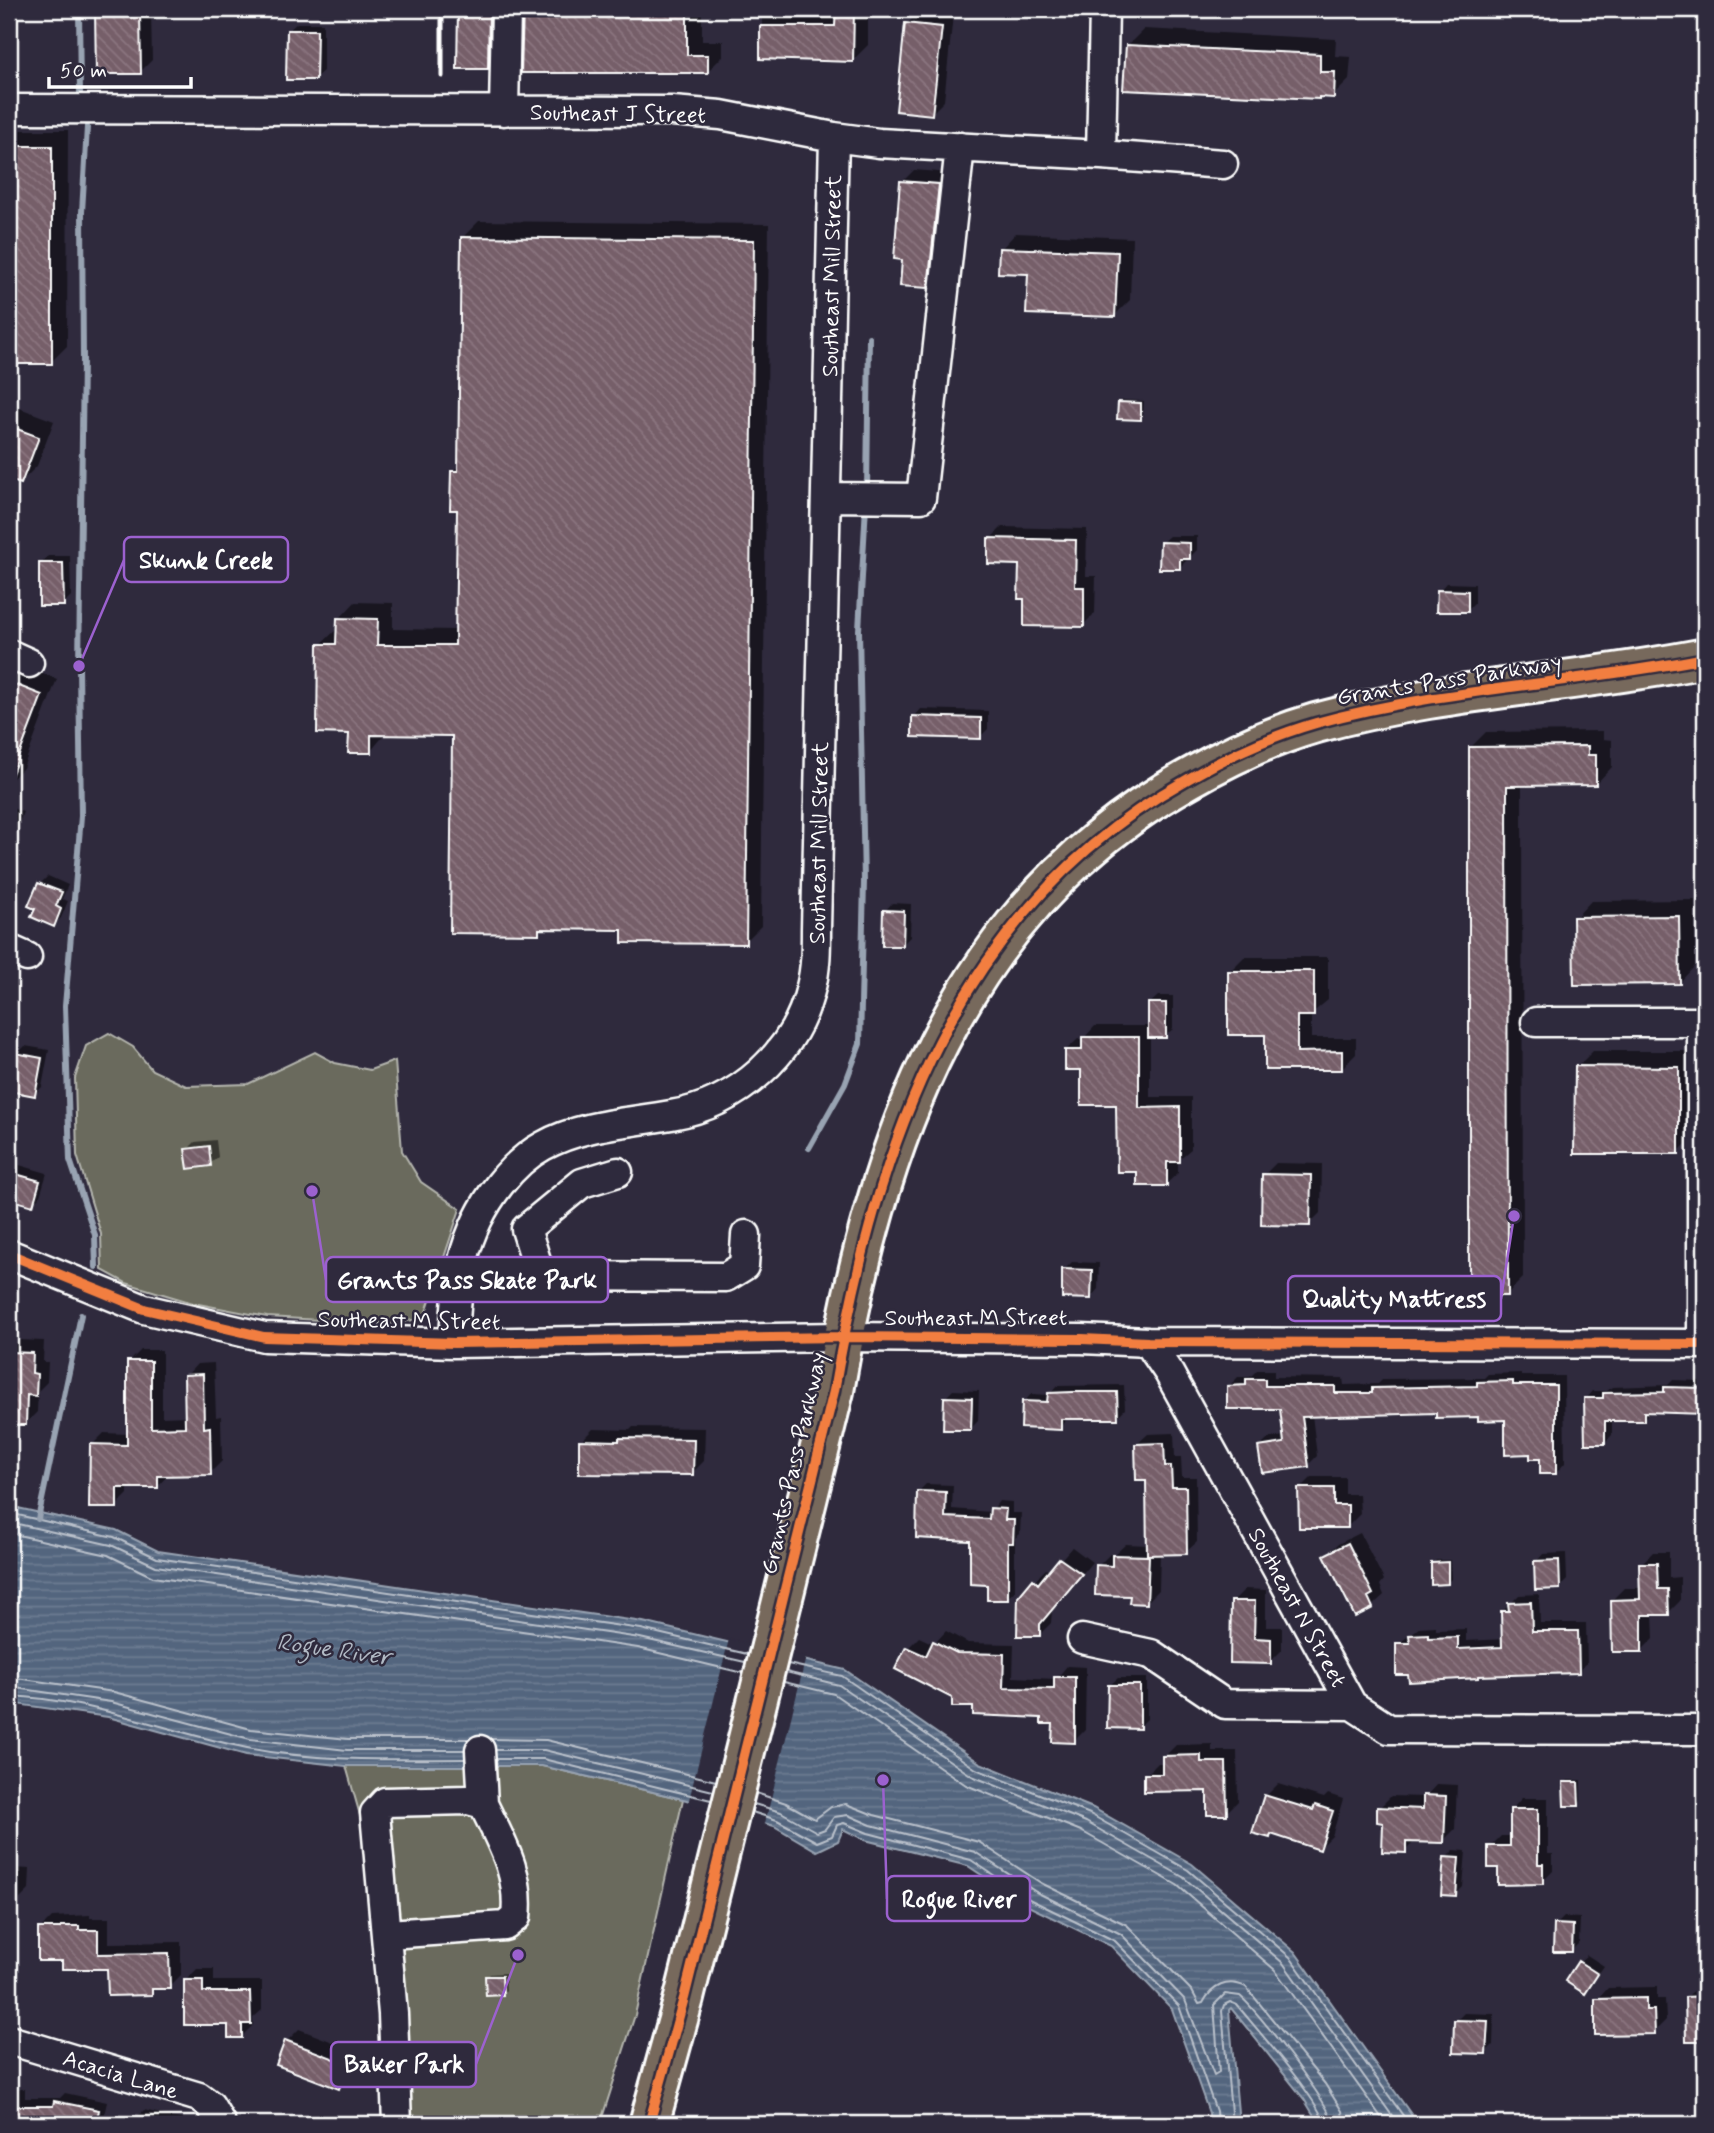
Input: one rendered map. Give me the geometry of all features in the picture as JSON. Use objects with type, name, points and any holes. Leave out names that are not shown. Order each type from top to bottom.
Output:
[{"type":"highway","name":"Grants Pass Parkway","points":[[649,2124],[684,1998],[834,1391],[859,1265],[911,1106],[961,999],[996,946],[1050,884],[1095,842],[1148,803],[1206,769],[1259,744],[1350,714],[1423,700],[1609,675],[1705,658]]},
{"type":"street","points":[[504,111],[506,9]]},
{"type":"street","points":[[1101,155],[1104,9]]},
{"type":"street","name":"Southeast J Street","points":[[9,109],[695,113],[765,122],[834,137],[879,143],[1223,164]]},
{"type":"street","name":"Southeast Mill Street","points":[[454,1343],[455,1295],[467,1239],[491,1195],[511,1171],[543,1146],[575,1133],[608,1124],[674,1115],[706,1106],[751,1081],[783,1049],[795,1030],[811,988],[815,964],[834,137]]},
{"type":"street","points":[[826,496],[921,498],[960,147]]},
{"type":"street","points":[[1536,1022],[1702,1022],[1703,1344]]},
{"type":"street","points":[[618,1172],[582,1183],[526,1229],[541,1276],[726,1277],[744,1266],[746,1235]]},
{"type":"street","name":"Southeast M Street","points":[[9,1254],[144,1309],[233,1331],[300,1340],[454,1343],[843,1337],[1148,1342],[1703,1344]]},
{"type":"street","name":"Southeast N Street","points":[[1148,1342],[1169,1373],[1352,1705],[1389,1729],[1705,1730]]},
{"type":"street","points":[[1082,1639],[1151,1654],[1225,1704],[1352,1705]]},
{"type":"street","points":[[388,1934],[505,1926],[516,1917],[518,1902],[513,1866],[483,1804],[480,1750]]},
{"type":"street","points":[[397,2124],[388,1934],[375,1813],[385,1802],[468,1800],[483,1804]]},
{"type":"street","name":"Acacia Lane","points":[[9,2040],[198,2097],[210,2105],[221,2124]]},
{"type":"green space","points":[[109,1033],[133,1047],[152,1070],[186,1086],[248,1084],[315,1052],[335,1063],[370,1070],[395,1061],[402,1151],[421,1182],[460,1209],[424,1318],[390,1324],[267,1317],[193,1303],[126,1283],[102,1270],[101,1234],[77,1155],[75,1078],[86,1046]]},
{"type":"green space","points":[[346,1766],[542,1766],[683,1799],[635,2015],[600,2124],[393,2124],[383,1896]]},
{"type":"water","points":[[9,1506],[116,1530],[158,1551],[643,1622],[845,1670],[980,1763],[1093,1808],[1192,1864],[1295,1952],[1418,2124],[1319,2124],[1304,2099],[1231,2008],[1229,2010],[1239,2124],[1210,2124],[1209,2113],[1172,2009],[1111,1946],[1028,1906],[968,1866],[865,1840],[843,1829],[838,1841],[817,1851],[774,1826],[683,1799],[542,1766],[346,1766],[246,1755],[108,1717],[9,1703]]},
{"type":"pier","points":[[729,1639],[806,1657],[764,1827],[688,1804]]},
{"type":"building","points":[[95,9],[140,9],[141,74],[96,74]]},
{"type":"building","points":[[458,9],[489,9],[488,69],[457,69]]},
{"type":"building","points":[[523,9],[687,9],[687,55],[708,55],[708,73],[521,73]]},
{"type":"building","points":[[836,9],[854,9],[853,62],[760,59],[760,26],[835,26]]},
{"type":"building","points":[[905,23],[942,27],[932,115],[896,111]]},
{"type":"building","points":[[287,30],[317,30],[316,80],[286,80]]},
{"type":"building","points":[[1126,45],[1320,54],[1320,72],[1335,72],[1334,98],[1123,90]]},
{"type":"building","points":[[9,146],[52,146],[52,364],[9,364]]},
{"type":"building","points":[[900,181],[939,184],[928,288],[900,286],[902,260],[894,259]]},
{"type":"building","points":[[461,237],[754,240],[746,944],[622,943],[622,930],[539,929],[539,934],[450,933],[452,736],[371,735],[371,753],[348,753],[349,734],[317,733],[318,644],[336,644],[337,618],[378,619],[377,645],[455,645],[457,510],[450,510],[451,471],[458,471]]},
{"type":"building","points":[[999,248],[1118,252],[1115,317],[1026,314],[1028,274],[998,273]]},
{"type":"building","points":[[1118,402],[1141,403],[1141,420],[1117,419]]},
{"type":"building","points":[[9,426],[39,437],[21,484],[9,480]]},
{"type":"building","points":[[988,538],[1076,540],[1075,587],[1084,587],[1084,627],[1024,626],[1024,599],[1018,599],[1019,565],[988,564]]},
{"type":"building","points":[[1160,542],[1190,543],[1190,559],[1180,559],[1180,569],[1159,569]]},
{"type":"building","points":[[39,563],[63,563],[64,606],[39,606]]},
{"type":"building","points":[[1437,590],[1468,591],[1468,612],[1436,612]]},
{"type":"building","points":[[9,682],[42,695],[10,779],[9,778]]},
{"type":"building","points":[[912,716],[981,718],[981,739],[912,737]]},
{"type":"building","points":[[1588,746],[1588,755],[1596,755],[1596,785],[1507,786],[1508,1296],[1469,1296],[1469,747]]},
{"type":"building","points":[[38,883],[62,892],[56,906],[61,909],[54,927],[31,917],[35,909],[28,906]]},
{"type":"building","points":[[883,910],[904,911],[903,946],[882,946]]},
{"type":"building","points":[[1679,916],[1680,984],[1574,985],[1573,917]]},
{"type":"building","points":[[1228,971],[1314,971],[1314,1016],[1297,1016],[1297,1052],[1342,1051],[1342,1070],[1265,1070],[1265,1035],[1228,1035]]},
{"type":"building","points":[[1148,1003],[1166,1003],[1166,1038],[1148,1038]]},
{"type":"building","points":[[1082,1037],[1139,1037],[1139,1108],[1180,1107],[1180,1162],[1167,1162],[1167,1186],[1137,1186],[1137,1172],[1117,1172],[1116,1105],[1081,1105],[1081,1070],[1065,1070],[1065,1050],[1082,1050]]},
{"type":"building","points":[[15,1053],[42,1058],[35,1096],[9,1091]]},
{"type":"building","points":[[1575,1066],[1679,1067],[1679,1154],[1574,1154]]},
{"type":"building","points":[[209,1146],[211,1166],[188,1169],[185,1149]]},
{"type":"building","points":[[9,1172],[40,1181],[33,1206],[9,1199]]},
{"type":"building","points":[[1262,1174],[1311,1175],[1310,1226],[1261,1225]]},
{"type":"building","points":[[1062,1269],[1092,1270],[1091,1299],[1062,1298]]},
{"type":"building","points":[[9,1352],[33,1353],[32,1373],[37,1374],[36,1396],[27,1395],[26,1425],[9,1425]]},
{"type":"building","points":[[127,1361],[151,1361],[151,1428],[185,1427],[184,1375],[203,1374],[204,1428],[210,1427],[211,1475],[158,1476],[158,1488],[117,1488],[117,1508],[89,1508],[90,1444],[127,1445]]},
{"type":"building","points":[[1246,1379],[1265,1379],[1265,1386],[1335,1386],[1335,1393],[1372,1393],[1372,1388],[1477,1386],[1477,1382],[1513,1381],[1513,1385],[1556,1385],[1556,1474],[1540,1474],[1540,1459],[1530,1459],[1530,1454],[1505,1455],[1505,1420],[1478,1421],[1478,1417],[1436,1418],[1436,1413],[1302,1417],[1309,1467],[1262,1473],[1258,1447],[1284,1443],[1280,1409],[1227,1409],[1227,1386],[1246,1385]]},
{"type":"building","points":[[1664,1387],[1705,1388],[1705,1414],[1644,1412],[1644,1421],[1605,1421],[1605,1444],[1585,1444],[1584,1398],[1603,1398],[1603,1393],[1664,1392]]},
{"type":"building","points":[[1117,1392],[1118,1419],[1061,1419],[1061,1430],[1021,1428],[1022,1401],[1047,1402],[1048,1393]]},
{"type":"building","points":[[944,1397],[972,1398],[971,1430],[943,1430]]},
{"type":"building","points":[[619,1438],[694,1439],[693,1475],[579,1474],[579,1440],[619,1441]]},
{"type":"building","points":[[1164,1443],[1165,1466],[1171,1466],[1172,1487],[1186,1487],[1187,1554],[1147,1555],[1146,1480],[1136,1480],[1135,1444]]},
{"type":"building","points":[[1298,1488],[1334,1488],[1334,1505],[1348,1505],[1348,1528],[1299,1528]]},
{"type":"building","points":[[917,1491],[946,1492],[945,1517],[989,1519],[990,1508],[1006,1509],[1005,1520],[1014,1520],[1013,1543],[1008,1543],[1008,1600],[987,1600],[987,1585],[970,1584],[970,1541],[916,1538]]},
{"type":"building","points":[[1348,1543],[1373,1594],[1368,1597],[1373,1608],[1355,1617],[1324,1555]]},
{"type":"building","points":[[1112,1555],[1149,1556],[1147,1604],[1129,1603],[1130,1596],[1095,1595],[1096,1565],[1112,1566]]},
{"type":"building","points":[[1059,1558],[1082,1574],[1040,1624],[1040,1636],[1017,1636],[1018,1597],[1033,1579],[1038,1584]]},
{"type":"building","points":[[1559,1560],[1560,1589],[1535,1590],[1534,1561]]},
{"type":"building","points":[[1448,1562],[1448,1584],[1431,1585],[1431,1563]]},
{"type":"building","points":[[1639,1563],[1657,1563],[1658,1589],[1668,1589],[1669,1615],[1642,1615],[1642,1652],[1612,1652],[1611,1600],[1640,1599]]},
{"type":"building","points":[[1231,1601],[1255,1601],[1254,1638],[1271,1639],[1271,1664],[1230,1663]]},
{"type":"building","points":[[1531,1602],[1532,1631],[1578,1631],[1579,1673],[1478,1676],[1409,1682],[1408,1675],[1396,1675],[1396,1643],[1410,1643],[1409,1635],[1428,1634],[1428,1638],[1458,1637],[1458,1649],[1502,1647],[1501,1611],[1509,1611],[1508,1603]]},
{"type":"building","points":[[933,1641],[957,1653],[1004,1654],[1003,1688],[1054,1689],[1054,1677],[1075,1677],[1075,1743],[1052,1742],[1053,1724],[1041,1724],[1041,1718],[973,1715],[973,1707],[952,1707],[952,1698],[895,1669],[906,1647],[926,1656]]},
{"type":"building","points":[[1108,1685],[1140,1685],[1140,1729],[1107,1728]]},
{"type":"building","points":[[1201,1755],[1201,1762],[1226,1762],[1227,1815],[1207,1815],[1207,1791],[1144,1792],[1144,1774],[1162,1774],[1162,1756]]},
{"type":"building","points":[[1563,1782],[1578,1782],[1579,1806],[1564,1806]]},
{"type":"building","points":[[1264,1795],[1313,1810],[1315,1805],[1333,1811],[1320,1850],[1271,1834],[1270,1838],[1252,1833]]},
{"type":"building","points":[[1423,1795],[1446,1796],[1444,1843],[1406,1842],[1406,1853],[1382,1852],[1383,1823],[1377,1822],[1377,1807],[1423,1809]]},
{"type":"building","points":[[1510,1809],[1538,1809],[1538,1864],[1543,1864],[1543,1884],[1498,1885],[1498,1868],[1488,1868],[1488,1846],[1510,1846]]},
{"type":"building","points":[[1444,1857],[1459,1858],[1456,1896],[1441,1895]]},
{"type":"building","points":[[1554,1924],[1573,1925],[1572,1952],[1553,1952]]},
{"type":"building","points":[[61,1926],[98,1930],[98,1954],[169,1953],[170,1989],[152,1989],[152,1995],[108,1996],[107,1969],[62,1969],[62,1961],[38,1961],[38,1928]]},
{"type":"building","points":[[1578,1961],[1598,1974],[1585,1994],[1565,1981]]},
{"type":"building","points":[[485,1976],[502,1976],[503,1995],[486,1996]]},
{"type":"building","points":[[184,1980],[203,1980],[203,1992],[250,1992],[251,2024],[242,2024],[242,2038],[228,2038],[228,2025],[184,2025]]},
{"type":"building","points":[[1705,1996],[1705,2042],[1686,2042],[1685,1997]]},
{"type":"building","points":[[1646,1998],[1646,2010],[1654,2010],[1655,2034],[1595,2035],[1595,1999]]},
{"type":"building","points":[[1454,2020],[1488,2021],[1486,2054],[1453,2053]]},
{"type":"building","points":[[285,2040],[348,2064],[339,2089],[276,2065]]},
{"type":"building","points":[[54,2101],[99,2110],[96,2124],[9,2124],[9,2106],[53,2106]]},
{"type":"waterway","points":[[79,9],[80,95]]},
{"type":"waterway","points":[[87,127],[82,212],[79,666],[81,816],[65,1006],[70,1160],[95,1235],[96,1267]]},
{"type":"waterway","points":[[867,490],[869,337]]},
{"type":"waterway","points":[[809,1148],[845,1084],[860,1044],[864,882],[859,630],[866,505]]},
{"type":"waterway","points":[[38,1519],[81,1315]]},
{"type":"railway","points":[[442,9],[442,76]]},
{"type":"cycle path","points":[[649,2124],[684,1998],[834,1391],[852,1299],[874,1210],[903,1123],[940,1041],[985,964],[1041,894],[1108,832],[1188,779],[1266,740],[1316,723],[1412,702],[1705,658]]},
{"type":"cycle path","points":[[9,1254],[144,1309],[264,1337],[454,1343],[843,1337],[1148,1342],[1705,1344]]},
{"type":"place","name":"Skunk Creek","points":[[79,666]]},
{"type":"place","name":"Grants Pass Skate Park","points":[[312,1191]]},
{"type":"place","name":"Quality Mattress","points":[[1514,1216]]},
{"type":"place","name":"Rogue River","points":[[883,1780]]},
{"type":"place","name":"Baker Park","points":[[518,1955]]}]
